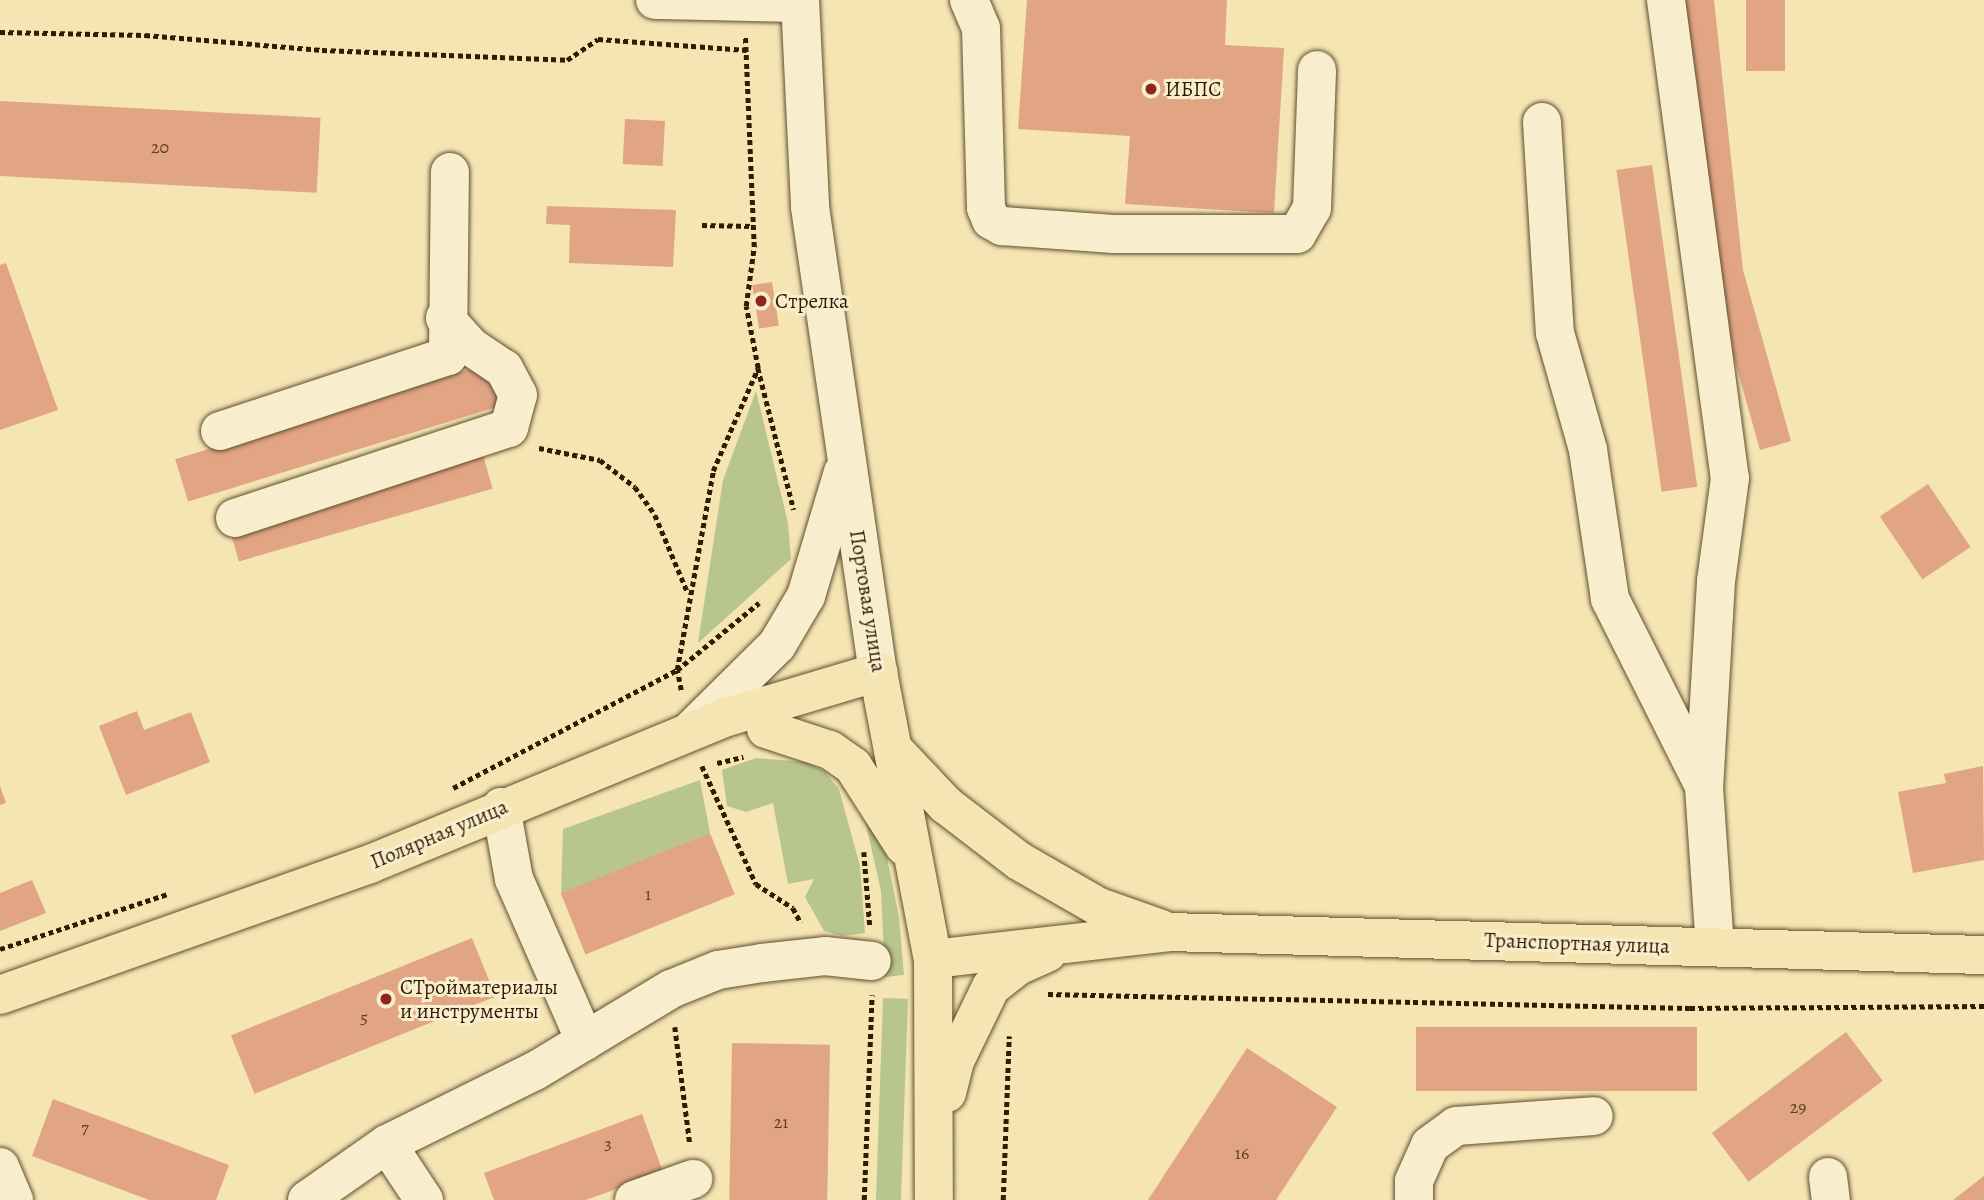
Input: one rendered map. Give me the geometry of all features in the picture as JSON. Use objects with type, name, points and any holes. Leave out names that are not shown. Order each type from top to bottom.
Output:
[{"type":"main road","name":"Полярная улица","points":[[0,995],[370,864],[501,807],[690,731],[878,672]]},
{"type":"main road","name":"Портовая улица","points":[[878,672],[919,871],[934,976],[934,1200]]},
{"type":"main road","points":[[690,731],[766,729],[824,733],[896,752]]},
{"type":"main road","points":[[766,729],[830,750],[853,766],[919,871]]},
{"type":"main road","name":"Транспортная улица","points":[[896,752],[946,805],[1019,861],[1099,907],[1169,932]]},
{"type":"main road","name":"Транспортная улица","points":[[934,976],[1076,943],[1169,932],[1984,954]]},
{"type":"main road","points":[[934,1149],[955,1061],[999,993],[1018,966],[1076,943]]},
{"type":"street","points":[[655,0],[800,1]]},
{"type":"street","points":[[969,0],[981,28],[986,208],[991,220],[1002,226],[1114,234],[1297,234],[1312,208],[1317,70]]},
{"type":"street","points":[[1665,0],[1730,478],[1716,581],[1704,786],[1715,947]]},
{"type":"street","name":"Портовая улица","points":[[800,1],[810,207],[878,672]]},
{"type":"street","points":[[1542,122],[1555,333],[1588,450],[1610,599],[1704,786]]},
{"type":"street","points":[[220,431],[448,356],[445,318],[450,172]]},
{"type":"street","points":[[235,518],[509,428],[518,395],[504,369],[471,347],[445,318]]},
{"type":"street","points":[[690,731],[777,645],[806,596],[847,459]]},
{"type":"street","points":[[501,807],[514,879],[585,1041]]},
{"type":"street","points":[[307,1200],[387,1144],[535,1072],[671,989],[718,970],[825,956],[872,975]]},
{"type":"street","points":[[1414,1200],[1414,1181],[1430,1145],[1456,1126],[1594,1116]]},
{"type":"street","points":[[387,1144],[424,1200]]},
{"type":"street","points":[[0,1167],[14,1200]]},
{"type":"street","points":[[634,1200],[693,1179]]},
{"type":"path","points":[[742,2],[747,50],[753,226],[753,263],[746,306],[758,369],[797,523]]},
{"type":"path","points":[[0,32],[145,35],[322,50],[567,61],[598,39],[747,50]]},
{"type":"path","points":[[702,225],[753,226]]},
{"type":"path","points":[[758,369],[713,471],[677,670],[690,731],[756,884],[793,908],[825,956]]},
{"type":"path","points":[[509,428],[531,445],[600,460],[635,486],[655,515],[689,595]]},
{"type":"path","points":[[450,789],[677,670],[764,598]]},
{"type":"path","points":[[0,949],[174,892]]},
{"type":"path","points":[[872,975],[934,976]]},
{"type":"path","points":[[671,989],[693,1179]]},
{"type":"path","points":[[1003,1200],[999,993],[1689,1008],[1984,1006]]},
{"type":"green space","points":[[756,391],[788,523],[791,559],[698,643],[723,480]]},
{"type":"green space","points":[[756,758],[806,762],[825,772],[839,789],[860,866],[865,933],[842,936],[824,931],[805,897],[814,879],[788,884],[773,803],[746,812],[727,806],[722,770]]},
{"type":"green space","points":[[700,780],[710,833],[561,895],[563,829]]},
{"type":"green space","points":[[865,820],[881,827],[899,918],[904,975],[885,977],[881,891]]},
{"type":"green space","points":[[883,998],[908,999],[901,1200],[876,1200]]},
{"type":"building","name":"ИБПС","points":[[1027,0],[1227,0],[1225,45],[1284,48],[1274,213],[1125,204],[1130,136],[1018,129]]},
{"type":"building","points":[[1680,0],[1714,0],[1743,270],[1791,441],[1760,450],[1710,273]]},
{"type":"building","points":[[1746,0],[1785,0],[1785,71],[1746,71]]},
{"type":"building","points":[[0,101],[321,118],[317,193],[0,176]]},
{"type":"building","points":[[625,119],[665,121],[663,166],[623,164]]},
{"type":"building","points":[[1652,165],[1697,487],[1662,492],[1616,170]]},
{"type":"building","points":[[547,206],[676,210],[673,267],[569,263],[570,225],[546,224]]},
{"type":"building","points":[[6,263],[58,410],[0,430],[0,265]]},
{"type":"building","points":[[772,282],[779,325],[759,329],[752,285]]},
{"type":"building","points":[[487,364],[500,406],[188,501],[175,459]]},
{"type":"building","points":[[483,455],[493,489],[239,561],[229,528]]},
{"type":"building","points":[[1928,484],[1970,547],[1922,579],[1880,516]]},
{"type":"building","points":[[137,711],[144,730],[191,712],[210,762],[126,795],[99,726]]},
{"type":"building","points":[[1983,766],[1984,860],[1913,873],[1898,792],[1946,783],[1944,774]]},
{"type":"building","points":[[0,786],[6,803],[0,805]]},
{"type":"building","points":[[710,833],[735,894],[585,955],[561,893]]},
{"type":"building","points":[[32,880],[46,913],[0,931],[0,893]]},
{"type":"building","points":[[472,938],[496,996],[255,1094],[231,1035]]},
{"type":"building","points":[[1416,1027],[1697,1027],[1697,1091],[1416,1091]]},
{"type":"building","points":[[1846,1032],[1883,1081],[1749,1182],[1712,1133]]},
{"type":"building","points":[[732,1043],[830,1045],[827,1200],[729,1200]]},
{"type":"building","points":[[1247,1048],[1337,1107],[1276,1200],[1148,1200]]},
{"type":"building","points":[[53,1099],[229,1165],[216,1200],[149,1200],[32,1156]]},
{"type":"building","points":[[642,1114],[663,1172],[586,1200],[494,1200],[484,1173]]},
{"type":"building","points":[[1984,1176],[1984,1200],[1953,1200]]},
{"type":"place","name":"ИБПС","points":[[1151,89]]},
{"type":"place","name":"Стрелка","points":[[761,301]]},
{"type":"place","name":"СТройматериалы и инструменты","points":[[386,999]]}]
